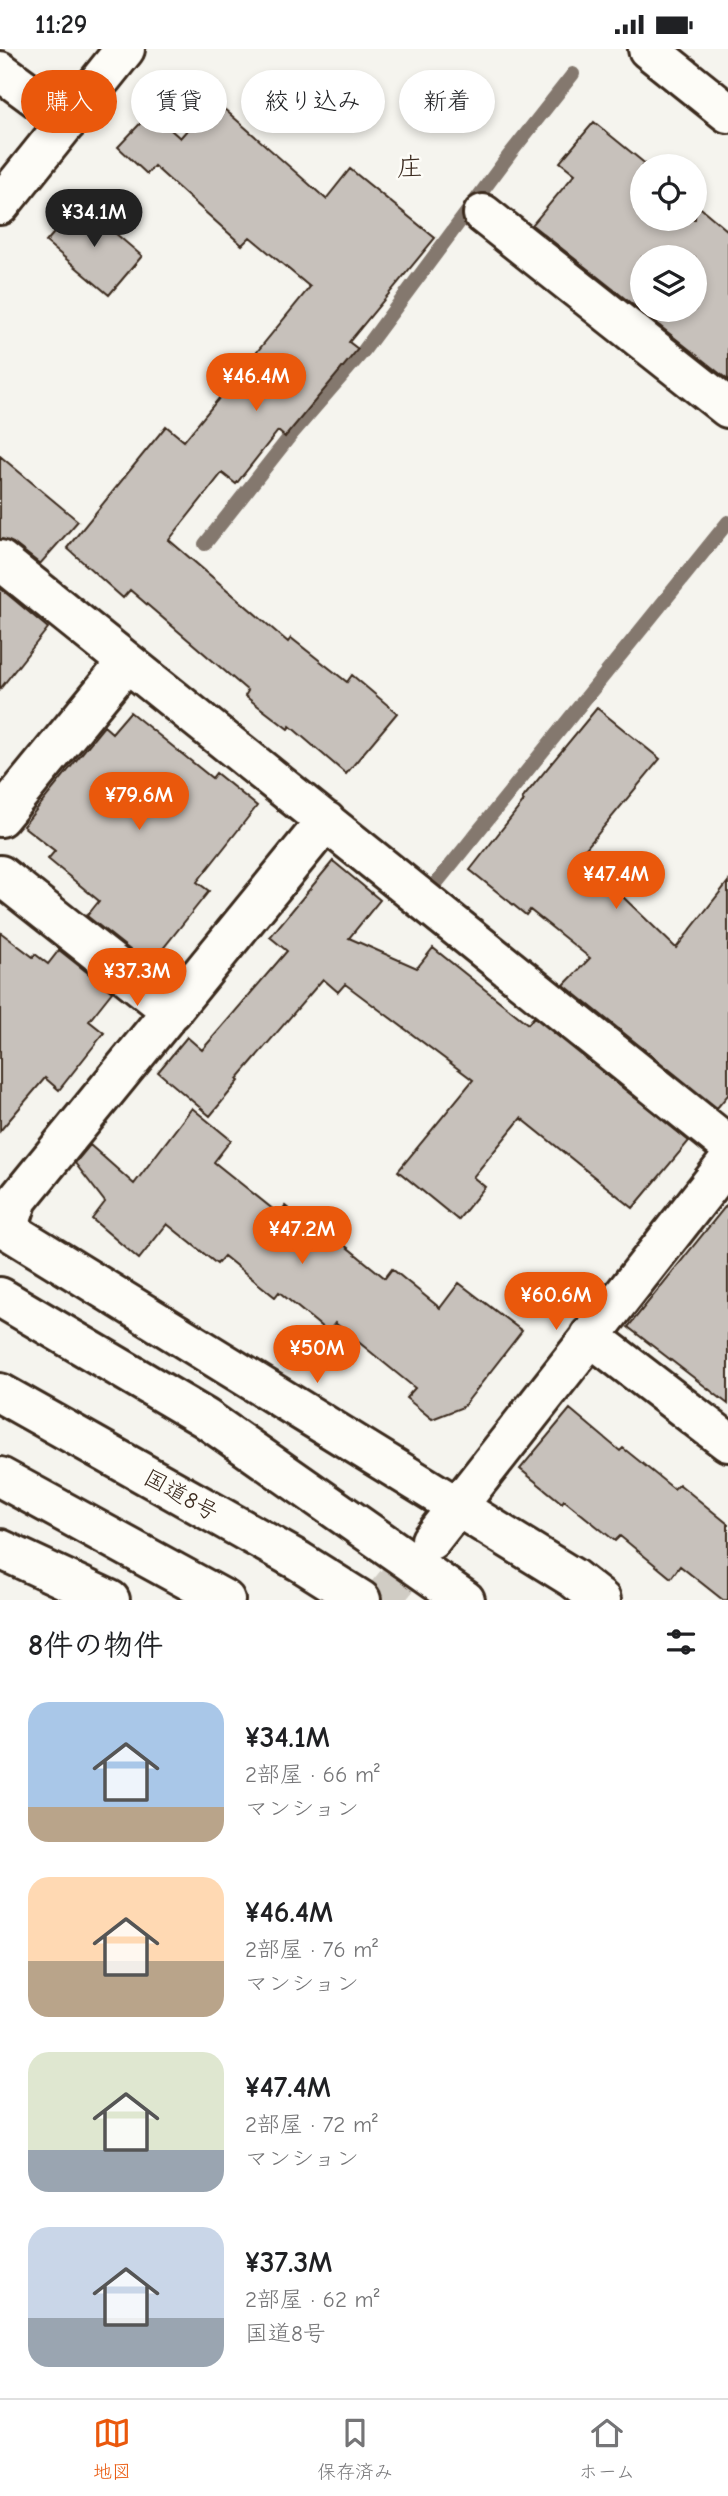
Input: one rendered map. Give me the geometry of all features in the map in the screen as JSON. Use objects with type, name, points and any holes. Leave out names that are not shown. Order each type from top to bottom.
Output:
[{"type":"main road","points":[[108,70],[125,49]]},
{"type":"main road","points":[[648,49],[728,113]]},
{"type":"main road","points":[[0,71],[21,86]]},
{"type":"main road","points":[[0,205],[58,133]]},
{"type":"main road","points":[[483,213],[728,408]]},
{"type":"main road","points":[[0,559],[728,1145]]},
{"type":"main road","points":[[0,817],[127,662]]},
{"type":"main road","points":[[326,821],[18,1199],[4,1227],[573,1578],[601,1600]]},
{"type":"main road","points":[[0,875],[172,1011]]},
{"type":"main road","points":[[431,1540],[728,1162]]},
{"type":"main road","points":[[0,1297],[205,1418],[465,1600]]},
{"type":"main road","points":[[590,1336],[728,1442]]},
{"type":"main road","name":"国道8号","points":[[0,1393],[287,1555],[361,1600]]},
{"type":"main road","points":[[0,1477],[225,1600]]},
{"type":"main road","points":[[0,1549],[110,1600]]},
{"type":"building","points":[[227,111],[241,124],[241,133],[251,133],[326,199],[350,169],[435,238],[349,342],[358,349],[285,437],[278,431],[236,484],[222,473],[169,540],[288,642],[291,638],[347,682],[352,675],[397,713],[346,774],[290,726],[288,729],[245,696],[248,691],[130,590],[123,598],[67,548],[166,426],[184,441],[310,287],[250,237],[242,245],[154,166],[147,174],[118,147],[131,133],[174,133],[180,138],[184,133],[227,133]]},
{"type":"building","points":[[594,122],[633,154],[630,154],[630,231],[707,231],[707,213],[728,231],[728,380],[655,322],[707,322],[707,245],[630,245],[630,302],[532,225],[575,174],[560,162]]},
{"type":"building","points":[[80,203],[142,256],[109,295],[46,242]]},
{"type":"building","points":[[0,456],[78,521],[40,564],[13,543],[0,539]]},
{"type":"building","points":[[0,588],[48,628],[0,689]]},
{"type":"building","points":[[597,708],[660,759],[577,859],[622,896],[676,948],[728,882],[728,1095],[717,1108],[564,985],[590,958],[530,910],[526,915],[470,870],[524,801],[522,799]]},
{"type":"building","points":[[130,712],[212,778],[216,773],[257,806],[197,882],[209,891],[153,961],[143,953],[139,957],[87,916],[99,901],[48,859],[55,851],[23,826],[104,726],[112,733]]},
{"type":"building","points":[[333,861],[380,900],[349,938],[417,968],[433,948],[528,1024],[534,1017],[689,1141],[633,1208],[521,1118],[473,1177],[485,1187],[458,1220],[398,1171],[473,1080],[345,984],[338,992],[323,979],[237,1079],[239,1081],[210,1116],[158,1072],[187,1037],[202,1050],[287,951],[270,937]]},
{"type":"building","points":[[0,932],[33,957],[35,954],[48,964],[59,950],[112,992],[89,1021],[104,1033],[59,1090],[45,1078],[0,1131]]},
{"type":"building","points":[[192,1108],[231,1140],[214,1162],[279,1214],[285,1206],[334,1245],[338,1240],[385,1278],[392,1269],[440,1308],[459,1283],[522,1331],[463,1407],[432,1419],[406,1398],[415,1388],[335,1323],[328,1332],[279,1292],[275,1297],[224,1256],[217,1264],[167,1224],[139,1259],[92,1219],[105,1202],[75,1163],[90,1145],[134,1184]]},
{"type":"building","points":[[728,1203],[728,1404],[628,1327]]},
{"type":"building","points":[[570,1409],[620,1451],[623,1448],[674,1489],[679,1484],[728,1524],[728,1600],[723,1600],[680,1566],[671,1578],[620,1536],[615,1541],[520,1469]]},
{"type":"waterway","points":[[205,544],[291,435],[362,353],[573,74]]},
{"type":"waterway","points":[[438,881],[728,522]]},
{"type":"tunnel","points":[[381,1600],[431,1540]]},
{"type":"district","name":"庄","points":[[410,168]]}]
